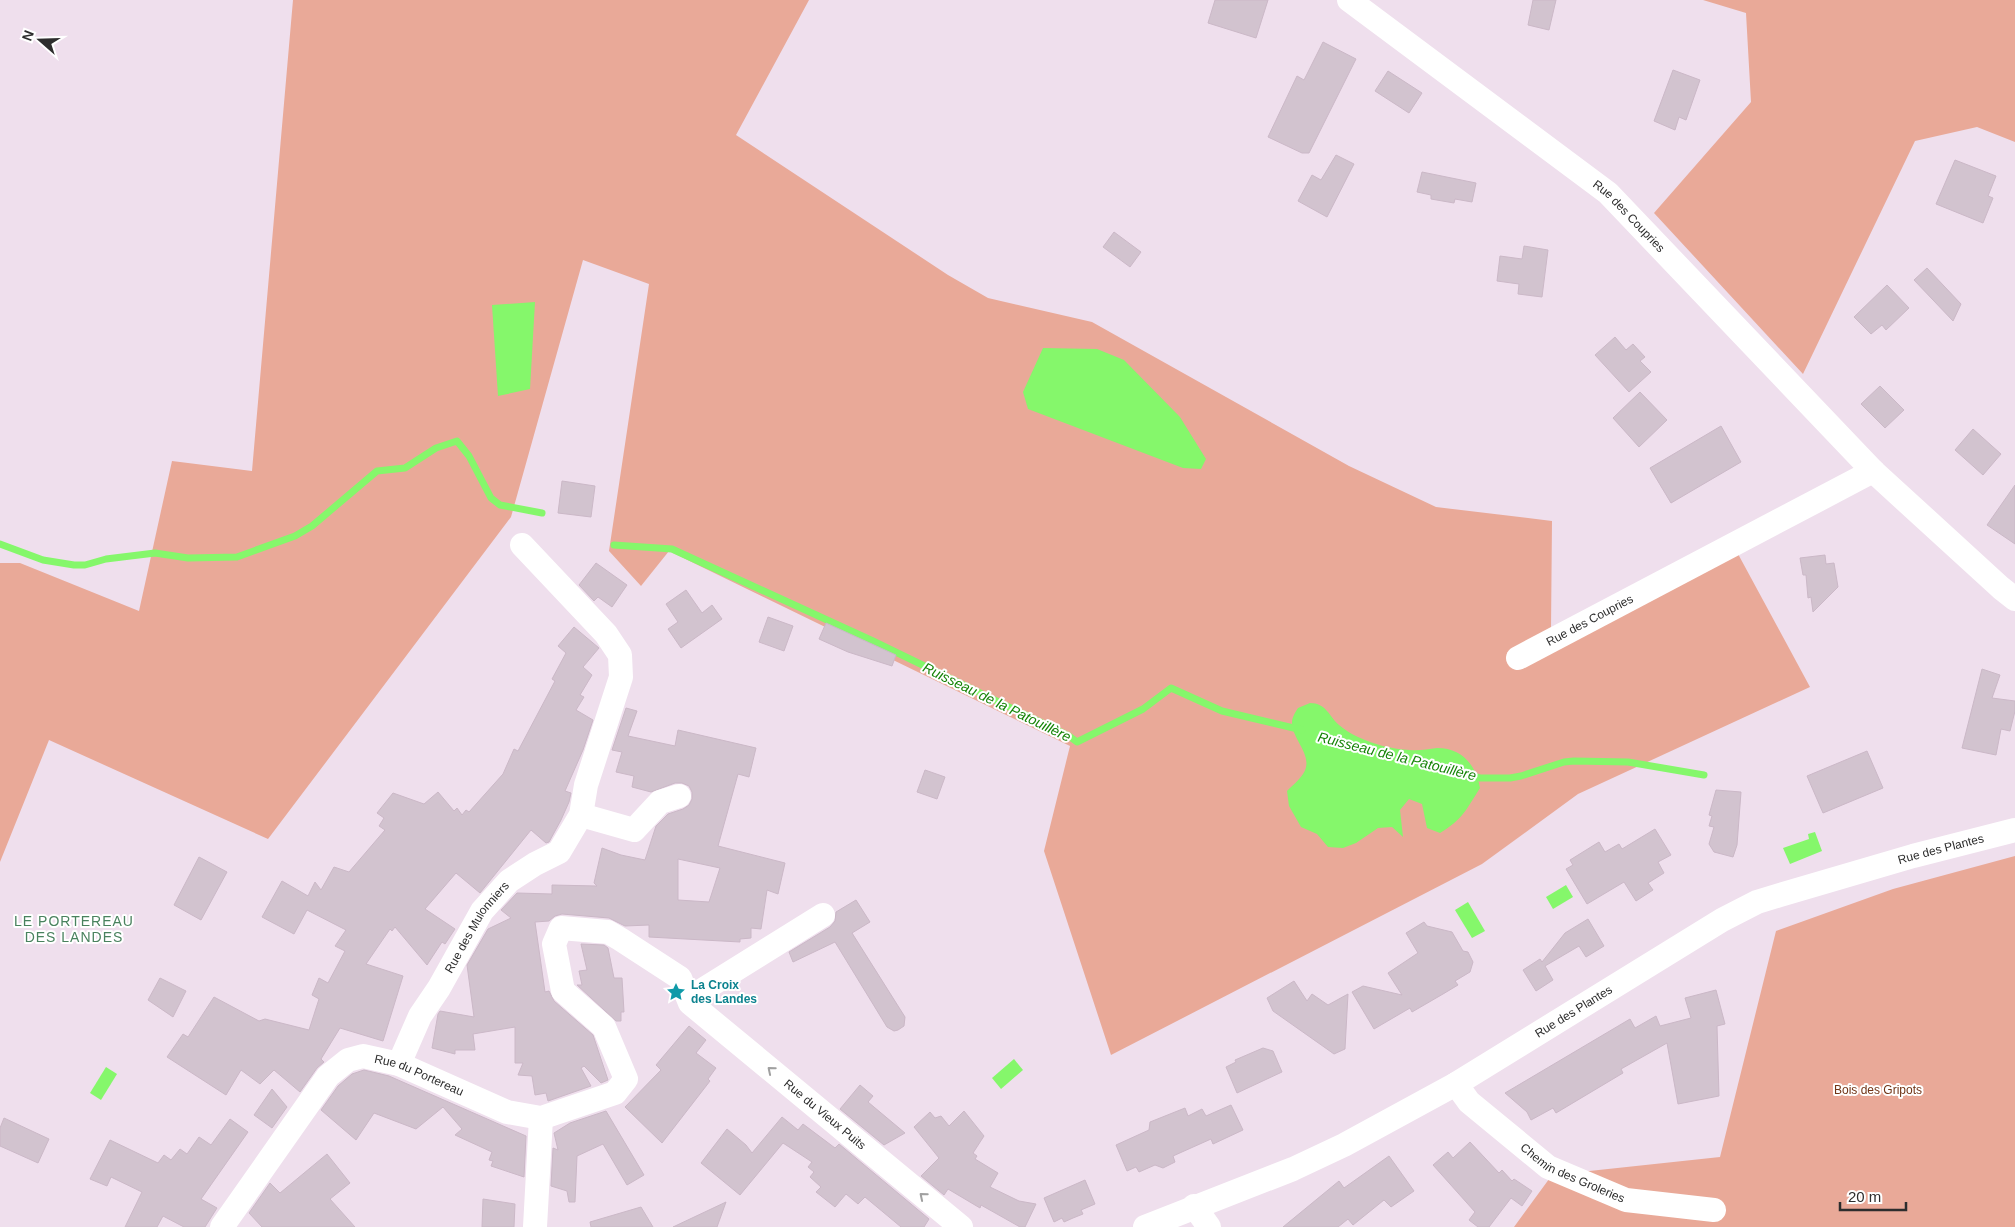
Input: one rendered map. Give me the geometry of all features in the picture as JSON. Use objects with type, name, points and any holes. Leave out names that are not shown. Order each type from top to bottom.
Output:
[{"type":"street","name":"Rue des Coupries","points":[[1349,0],[1608,194],[1873,471],[2000,588],[2015,599]]},
{"type":"street","name":"Rue des Coupries","points":[[1518,658],[1873,471]]},
{"type":"street","name":"Rue des Mulonniers","points":[[399,1064],[420,1016],[439,988],[482,910],[509,881],[535,864],[559,852],[581,815],[586,785],[620,677],[620,655],[606,634],[522,545]]},
{"type":"street","points":[[581,815],[634,830],[660,802],[679,796]]},
{"type":"street","name":"Rue des Plantes","points":[[1145,1227],[1194,1206],[1293,1169],[1344,1145],[1456,1084],[1722,920],[1757,902],[1913,856],[2015,830]]},
{"type":"street","points":[[696,997],[823,915]]},
{"type":"street","name":"Rue du Portereau","points":[[222,1227],[328,1076],[348,1060],[363,1056],[399,1064],[507,1112],[541,1118],[615,1093],[626,1079],[604,1027],[563,991],[554,944],[561,928],[608,932],[680,978],[696,997]]},
{"type":"street","name":"Rue du Vieux Puits","points":[[696,997],[961,1227]]},
{"type":"street","name":"Chemin des Groleries","points":[[1456,1084],[1469,1102],[1548,1167],[1626,1200],[1714,1210]]},
{"type":"street","points":[[535,1227],[541,1118]]},
{"type":"street","points":[[1194,1206],[1209,1227]]},
{"type":"green space","points":[[293,0],[809,0],[736,135],[948,275],[988,298],[1092,322],[1349,466],[1436,507],[1552,521],[1551,629],[1731,541],[1810,687],[1578,794],[1482,864],[1111,1055],[1044,851],[1070,746],[669,551],[641,586],[609,551],[649,284],[583,260],[511,517],[268,839],[49,740],[0,862],[0,563],[20,563],[139,611],[172,461],[252,471]]},
{"type":"green space","points":[[1703,0],[2015,0],[2015,142],[1977,127],[1915,141],[1803,374],[1654,213],[1751,102],[1746,13]]},
{"type":"green space","name":"Bois des Gripots","points":[[2015,856],[2015,1227],[1514,1227],[1552,1175],[1720,1157],[1776,931],[1893,889]]},
{"type":"water","points":[[535,302],[530,389],[498,396],[492,305]]},
{"type":"water","points":[[1043,348],[1097,349],[1124,360],[1180,417],[1206,459],[1201,469],[1183,468],[1028,409],[1023,392]]},
{"type":"water","points":[[1310,703],[1320,705],[1344,729],[1355,736],[1371,742],[1403,749],[1437,748],[1454,751],[1471,765],[1480,788],[1459,818],[1440,833],[1427,828],[1422,804],[1409,799],[1400,810],[1403,837],[1392,827],[1378,828],[1356,843],[1343,848],[1328,847],[1317,834],[1301,827],[1289,806],[1287,791],[1303,774],[1306,767],[1305,754],[1293,729],[1294,715],[1298,708]]},
{"type":"water","points":[[1815,832],[1822,851],[1790,864],[1783,848],[1809,839],[1808,834]]},
{"type":"water","points":[[1566,885],[1573,897],[1553,909],[1546,897]]},
{"type":"water","points":[[1468,902],[1485,931],[1472,938],[1455,910]]},
{"type":"water","points":[[1014,1059],[1023,1070],[1001,1089],[992,1078]]},
{"type":"water","points":[[106,1067],[117,1074],[101,1100],[90,1093]]},
{"type":"building","points":[[1215,0],[1268,0],[1256,38],[1208,23]]},
{"type":"building","points":[[1533,0],[1556,0],[1549,30],[1528,25]]},
{"type":"building","points":[[1323,42],[1356,59],[1309,153],[1302,153],[1268,137],[1297,76],[1304,80]]},
{"type":"building","points":[[1673,70],[1700,80],[1686,120],[1679,117],[1675,130],[1654,121]]},
{"type":"building","points":[[1388,71],[1422,93],[1409,113],[1375,91]]},
{"type":"building","points":[[1336,155],[1354,164],[1327,217],[1298,201],[1312,175],[1321,180]]},
{"type":"building","points":[[1955,160],[1996,176],[1988,196],[1993,198],[1983,223],[1936,204]]},
{"type":"building","points":[[1422,172],[1476,183],[1472,202],[1455,199],[1454,203],[1431,199],[1431,195],[1417,192]]},
{"type":"building","points":[[1114,232],[1141,252],[1130,267],[1103,247]]},
{"type":"building","points":[[1524,246],[1548,250],[1542,297],[1518,294],[1519,284],[1497,281],[1500,256],[1522,259]]},
{"type":"building","points":[[1927,268],[1961,304],[1953,321],[1914,280]]},
{"type":"building","points":[[1887,285],[1909,308],[1886,330],[1882,325],[1871,334],[1854,317]]},
{"type":"building","points":[[1615,337],[1626,350],[1633,344],[1645,357],[1640,361],[1651,372],[1629,392],[1595,355]]},
{"type":"building","points":[[1880,386],[1904,410],[1885,428],[1861,404]]},
{"type":"building","points":[[1640,392],[1667,420],[1639,447],[1613,418]]},
{"type":"building","points":[[1721,426],[1741,462],[1671,503],[1650,468]]},
{"type":"building","points":[[1973,429],[2001,454],[1983,475],[1955,450]]},
{"type":"building","points":[[562,481],[595,486],[591,517],[558,513]]},
{"type":"building","points":[[2015,485],[2015,544],[1987,525]]},
{"type":"building","points":[[1825,555],[1826,564],[1834,563],[1838,587],[1813,612],[1811,597],[1808,598],[1806,575],[1803,575],[1800,558]]},
{"type":"building","points":[[596,563],[627,585],[612,607],[598,597],[594,601],[579,585]]},
{"type":"building","points":[[686,590],[702,613],[712,605],[722,619],[681,648],[668,629],[678,622],[666,604]]},
{"type":"building","points":[[768,617],[793,626],[784,651],[759,642]]},
{"type":"building","points":[[826,623],[896,655],[892,666],[848,652],[819,639]]},
{"type":"building","points":[[574,627],[599,648],[583,667],[592,675],[580,695],[584,697],[576,710],[593,720],[583,750],[565,791],[571,793],[561,820],[549,842],[546,843],[531,830],[480,893],[456,873],[425,909],[455,929],[445,944],[442,942],[427,965],[395,927],[392,931],[390,929],[366,964],[403,976],[383,1041],[340,1028],[321,1059],[324,1062],[317,1068],[300,1092],[274,1070],[260,1084],[241,1070],[226,1095],[167,1057],[183,1034],[188,1037],[214,997],[259,1021],[265,1019],[309,1030],[319,999],[312,995],[319,978],[328,983],[345,951],[335,946],[346,930],[307,910],[294,934],[262,917],[282,881],[308,896],[315,882],[321,890],[334,867],[349,872],[385,830],[379,826],[384,818],[377,813],[393,793],[424,804],[438,792],[454,811],[457,808],[462,815],[466,810],[469,812],[503,774],[514,749],[518,751],[555,681],[552,679],[566,653],[558,646]]},
{"type":"building","points":[[1982,669],[2000,675],[1992,698],[2015,701],[2015,711],[2010,731],[2001,729],[1996,755],[1962,748]]},
{"type":"building","points":[[626,708],[637,711],[628,736],[675,746],[678,730],[756,748],[749,777],[738,774],[718,846],[785,863],[778,894],[767,890],[761,929],[751,928],[751,938],[740,939],[740,942],[649,937],[649,925],[625,926],[609,918],[562,914],[555,916],[549,921],[535,922],[545,992],[549,991],[554,1001],[593,1035],[608,1080],[601,1083],[584,1066],[581,1068],[591,1086],[548,1101],[546,1093],[535,1095],[532,1076],[518,1075],[523,1063],[515,1063],[515,1027],[473,1034],[475,1050],[455,1050],[455,1054],[432,1048],[438,1014],[440,1011],[474,1017],[467,965],[488,929],[511,918],[501,910],[517,893],[552,894],[552,885],[597,886],[594,883],[602,848],[621,855],[645,860],[656,826],[668,814],[689,805],[692,799],[692,792],[689,786],[682,783],[675,783],[651,792],[632,787],[634,776],[616,772],[622,752],[612,750]],"holes":[[[678,859],[720,868],[709,902],[678,900]]]},
{"type":"building","points":[[1867,751],[1883,788],[1823,813],[1807,776]]},
{"type":"building","points":[[925,770],[945,777],[937,799],[917,792]]},
{"type":"building","points":[[1716,790],[1741,792],[1737,845],[1733,857],[1714,852],[1709,844],[1714,827],[1709,826],[1712,816],[1709,815]]},
{"type":"building","points":[[1655,829],[1671,855],[1658,862],[1664,873],[1648,883],[1653,890],[1636,901],[1624,882],[1587,904],[1566,869],[1573,865],[1570,860],[1599,842],[1605,852],[1619,844],[1622,849]]},
{"type":"building","points":[[199,857],[227,872],[201,920],[174,905]]},
{"type":"building","points":[[856,900],[870,922],[852,933],[905,1017],[904,1026],[898,1030],[894,1031],[887,1027],[835,942],[793,962],[789,952],[830,927],[835,921],[836,912]]},
{"type":"building","points":[[1588,919],[1604,946],[1586,957],[1579,946],[1545,966],[1553,980],[1536,991],[1523,970],[1540,959],[1542,962],[1565,933]]},
{"type":"building","points":[[1424,922],[1427,926],[1452,932],[1463,951],[1468,952],[1473,962],[1470,972],[1455,981],[1458,985],[1443,994],[1412,1012],[1410,1008],[1374,1029],[1352,992],[1363,986],[1402,995],[1388,973],[1418,953],[1406,933]]},
{"type":"building","points":[[581,944],[604,945],[608,948],[614,978],[622,978],[624,1012],[621,1012],[621,1021],[616,1021],[577,985],[582,985],[579,971],[587,970]]},
{"type":"building","points":[[160,978],[186,991],[173,1017],[148,1000]]},
{"type":"building","points":[[1294,981],[1307,1001],[1312,994],[1328,1005],[1348,994],[1345,1049],[1334,1054],[1273,1011],[1267,998]]},
{"type":"building","points":[[1716,990],[1725,1024],[1717,1026],[1719,1096],[1678,1104],[1667,1043],[1621,1069],[1623,1073],[1556,1113],[1553,1108],[1531,1120],[1527,1112],[1505,1093],[1630,1019],[1635,1028],[1656,1016],[1660,1026],[1691,1018],[1685,998]]},
{"type":"building","points":[[689,1026],[706,1040],[696,1053],[716,1068],[708,1079],[710,1081],[662,1143],[625,1107],[661,1070],[656,1065]]},
{"type":"building","points":[[1263,1048],[1273,1051],[1282,1072],[1237,1093],[1226,1067],[1236,1062],[1235,1060]]},
{"type":"building","points":[[364,1070],[389,1076],[526,1136],[524,1177],[491,1166],[493,1161],[489,1160],[492,1152],[455,1135],[462,1129],[443,1107],[416,1129],[374,1113],[356,1140],[321,1110],[338,1086],[352,1074]]},
{"type":"building","points":[[860,1085],[873,1096],[868,1102],[905,1133],[884,1145],[840,1109]]},
{"type":"building","points":[[272,1089],[287,1107],[272,1128],[254,1115]]},
{"type":"building","points":[[1231,1105],[1243,1130],[1213,1144],[1211,1139],[1173,1156],[1175,1162],[1163,1168],[1155,1165],[1139,1172],[1136,1167],[1127,1171],[1116,1145],[1149,1130],[1150,1122],[1185,1108],[1188,1116],[1202,1109],[1206,1116]]},
{"type":"building","points":[[606,1111],[644,1175],[627,1185],[603,1144],[577,1156],[575,1202],[569,1202],[567,1191],[551,1186],[553,1148],[558,1150],[554,1133],[570,1123]]},
{"type":"building","points":[[964,1111],[984,1136],[973,1153],[977,1156],[975,1159],[998,1173],[990,1187],[1019,1201],[1036,1204],[1025,1227],[1020,1227],[981,1205],[980,1208],[948,1189],[944,1195],[921,1176],[939,1158],[914,1127],[930,1112],[935,1118],[941,1116],[949,1126]]},
{"type":"building","points":[[782,1117],[798,1130],[803,1124],[835,1148],[839,1144],[929,1219],[924,1227],[901,1227],[865,1197],[858,1204],[846,1194],[835,1207],[816,1192],[821,1187],[810,1177],[814,1172],[808,1167],[812,1162],[783,1143],[740,1195],[701,1163],[727,1129],[746,1145],[752,1153]]},
{"type":"building","points":[[4,1118],[49,1139],[38,1163],[0,1146],[0,1128]]},
{"type":"building","points":[[230,1119],[248,1132],[201,1199],[217,1208],[205,1227],[184,1227],[163,1216],[157,1227],[125,1227],[142,1192],[111,1177],[107,1186],[90,1179],[110,1140],[158,1163],[164,1155],[171,1160],[180,1149],[187,1154],[199,1137],[211,1145]]},
{"type":"building","points":[[1470,1142],[1499,1173],[1502,1170],[1512,1181],[1514,1179],[1532,1191],[1522,1206],[1511,1198],[1489,1227],[1478,1227],[1469,1220],[1475,1212],[1433,1165],[1448,1152],[1453,1158]]},
{"type":"building","points":[[327,1154],[350,1183],[330,1199],[355,1227],[262,1227],[249,1213],[270,1183],[280,1193]]},
{"type":"building","points":[[1389,1156],[1414,1191],[1391,1207],[1384,1200],[1353,1225],[1348,1219],[1338,1227],[1283,1227],[1339,1181],[1344,1188]]},
{"type":"building","points":[[1085,1180],[1095,1204],[1081,1210],[1083,1214],[1064,1222],[1062,1218],[1054,1222],[1044,1198]]},
{"type":"building","points":[[483,1199],[515,1204],[514,1227],[482,1227]]},
{"type":"building","points":[[726,1202],[717,1227],[673,1227]]},
{"type":"building","points":[[641,1207],[653,1227],[591,1227],[590,1222]]},
{"type":"waterway","name":"Ruisseau de la Patouillère","points":[[0,544],[43,560],[74,565],[85,565],[106,559],[155,553],[188,558],[237,557],[295,536],[312,526],[377,471],[405,468],[436,448],[457,441],[469,456],[491,498],[500,505],[542,513]]},
{"type":"waterway","name":"Ruisseau de la Patouillère","points":[[614,545],[672,549],[873,641],[1069,736],[1077,742],[1143,709],[1171,688],[1222,711],[1302,730]]},
{"type":"waterway","name":"Ruisseau de la Patouillère","points":[[1469,775],[1480,778],[1510,778],[1564,762],[1574,761],[1628,762],[1704,775]]},
{"type":"place","name":"La Croix des Landes","points":[[676,992]]},
{"type":"district","name":"LE PORTEREAU DES LANDES","points":[[74,930]]}]
